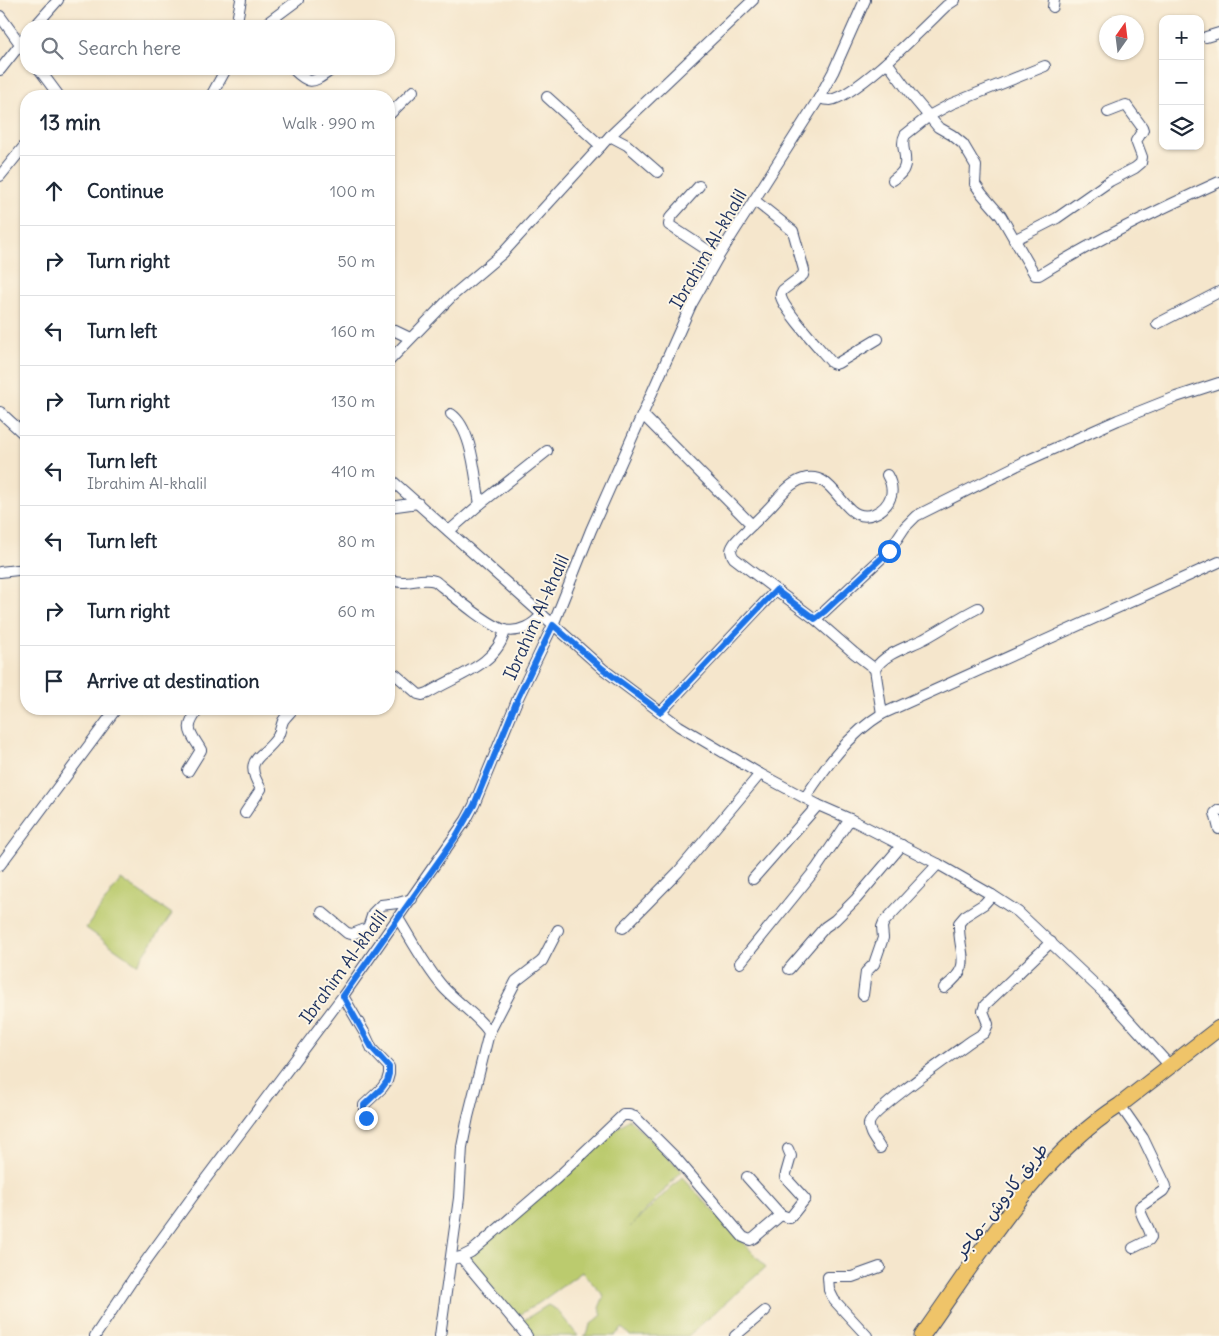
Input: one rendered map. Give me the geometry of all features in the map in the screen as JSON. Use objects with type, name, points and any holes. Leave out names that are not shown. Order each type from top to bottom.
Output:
[{"type":"highway","name":"طريق كادوش -ماجر","points":[[926,1334],[981,1252],[1039,1177],[1068,1146],[1106,1113],[1120,1105],[1219,1028]]},
{"type":"street","points":[[40,20],[58,0]]},
{"type":"street","points":[[237,20],[241,0]]},
{"type":"street","points":[[271,20],[298,0]]},
{"type":"street","points":[[395,354],[452,297],[503,253],[610,136],[753,0]]},
{"type":"street","name":"Ibrahim Al-khalil","points":[[95,1336],[198,1188],[343,996],[455,838],[474,805],[518,698],[553,625],[592,530],[691,305],[718,257],[819,98],[833,72],[865,0]]},
{"type":"street","points":[[819,98],[830,100],[846,93],[887,62],[946,6],[955,0]]},
{"type":"street","points":[[0,16],[20,39]]},
{"type":"street","points":[[1206,37],[1219,33]]},
{"type":"street","points":[[0,70],[20,48]]},
{"type":"street","points":[[887,62],[938,127],[963,144],[976,166],[975,184],[1001,216],[1033,274],[1039,275],[1123,226],[1219,182]]},
{"type":"street","points":[[893,180],[904,169],[906,162],[903,140],[905,135],[928,116],[951,104],[1045,66]]},
{"type":"street","points":[[43,75],[55,90]]},
{"type":"street","points":[[214,90],[223,75]]},
{"type":"street","points":[[298,75],[303,80],[309,81],[316,80],[324,75]]},
{"type":"street","points":[[395,109],[414,92]]},
{"type":"street","points":[[547,97],[601,146]]},
{"type":"street","points":[[1014,240],[1057,218],[1110,181],[1141,163],[1142,156],[1136,138],[1143,130],[1142,127],[1126,105],[1108,112]]},
{"type":"street","points":[[610,136],[627,145],[658,172]]},
{"type":"street","points":[[0,176],[20,151]]},
{"type":"street","points":[[699,186],[670,218],[670,225],[718,257]]},
{"type":"street","points":[[754,200],[790,228],[795,236],[804,270],[803,275],[783,290],[781,298],[793,316],[832,363],[838,363],[878,339]]},
{"type":"street","points":[[1157,324],[1219,292]]},
{"type":"street","points":[[395,331],[410,338]]},
{"type":"street","points":[[815,619],[889,551],[905,527],[916,516],[1026,461],[1118,420],[1219,383]]},
{"type":"street","points":[[0,412],[20,430]]},
{"type":"street","points":[[451,414],[463,426],[469,441],[480,504]]},
{"type":"street","points":[[643,415],[752,525]]},
{"type":"street","points":[[449,532],[480,504],[547,451]]},
{"type":"street","points":[[882,714],[875,669],[815,619],[731,554],[731,548],[780,496],[802,479],[813,478],[822,480],[836,492],[852,511],[861,515],[876,514],[884,509],[891,495],[892,483],[887,475]]},
{"type":"street","points":[[395,483],[603,669],[679,726],[760,774],[818,805],[850,819],[938,864],[1018,912],[1104,992],[1170,1066]]},
{"type":"street","points":[[395,506],[418,503]]},
{"type":"street","points":[[805,798],[848,741],[868,722],[882,714],[1219,562]]},
{"type":"street","points":[[0,572],[20,570]]},
{"type":"street","points":[[395,582],[428,579],[435,581],[478,614],[505,630],[527,627],[537,622],[542,614]]},
{"type":"street","points":[[661,712],[776,590]]},
{"type":"street","points":[[875,669],[889,656],[924,639],[978,608]]},
{"type":"street","points":[[395,675],[418,694],[428,693],[481,665],[503,641],[505,630]]},
{"type":"street","points":[[0,865],[112,715]]},
{"type":"street","points":[[188,771],[201,750],[189,730],[189,724],[194,715]]},
{"type":"street","points":[[245,813],[261,789],[253,771],[255,760],[276,739],[288,715]]},
{"type":"street","points":[[623,928],[678,872],[760,774]]},
{"type":"street","points":[[753,879],[818,805]]},
{"type":"street","points":[[1219,810],[1216,813],[1216,818],[1219,829]]},
{"type":"street","points":[[740,963],[816,869],[850,819]]},
{"type":"street","points":[[789,968],[824,927],[835,920],[856,899],[902,845]]},
{"type":"street","points":[[863,995],[866,972],[874,964],[883,938],[882,927],[884,922],[938,864]]},
{"type":"street","points":[[944,988],[953,982],[964,965],[959,922],[984,904],[992,895]]},
{"type":"street","points":[[322,912],[348,933],[352,934],[368,928],[373,913],[381,905],[412,899]]},
{"type":"street","points":[[398,918],[421,957],[442,987],[482,1023],[489,1033]]},
{"type":"street","points":[[440,1336],[457,1258],[462,1148],[489,1033],[516,981],[542,961],[558,930]]},
{"type":"street","points":[[880,1148],[870,1130],[869,1123],[872,1117],[898,1095],[984,1033],[988,1024],[983,1012],[984,1005],[1051,942]]},
{"type":"street","points":[[343,996],[372,1048],[389,1067],[387,1081],[364,1105],[366,1118]]},
{"type":"street","points":[[1120,1105],[1142,1138],[1166,1186],[1163,1191],[1140,1207],[1140,1212],[1150,1230],[1151,1237],[1149,1240],[1133,1248]]},
{"type":"street","points":[[457,1258],[471,1252],[557,1178],[619,1118],[626,1115],[636,1118],[675,1157],[742,1237],[750,1240],[754,1238],[781,1215]]},
{"type":"street","points":[[747,1177],[781,1215],[790,1218],[805,1200],[785,1177],[791,1156],[788,1149]]},
{"type":"street","points":[[457,1258],[527,1336]]},
{"type":"street","points":[[867,1336],[834,1300],[829,1290],[828,1277],[852,1277],[880,1267]]},
{"type":"street","points":[[736,1336],[765,1311]]},
{"type":"green space","points":[[121,879],[172,914],[137,964],[86,928]]},
{"type":"green space","points":[[629,1119],[682,1171],[630,1227],[682,1177],[766,1267],[688,1336],[630,1336],[623,1328],[614,1336],[584,1336],[587,1334],[590,1325],[602,1315],[599,1308],[604,1296],[582,1272],[539,1303],[515,1317],[468,1258]]},
{"type":"green space","points":[[548,1305],[557,1310],[578,1336],[531,1336],[523,1325],[524,1320]]},
{"type":"route","points":[[366,1118],[364,1105],[387,1081],[389,1067],[372,1048],[343,996],[425,882],[466,820],[518,698],[553,625],[603,669],[661,712],[776,590],[815,619],[889,551]]}]
